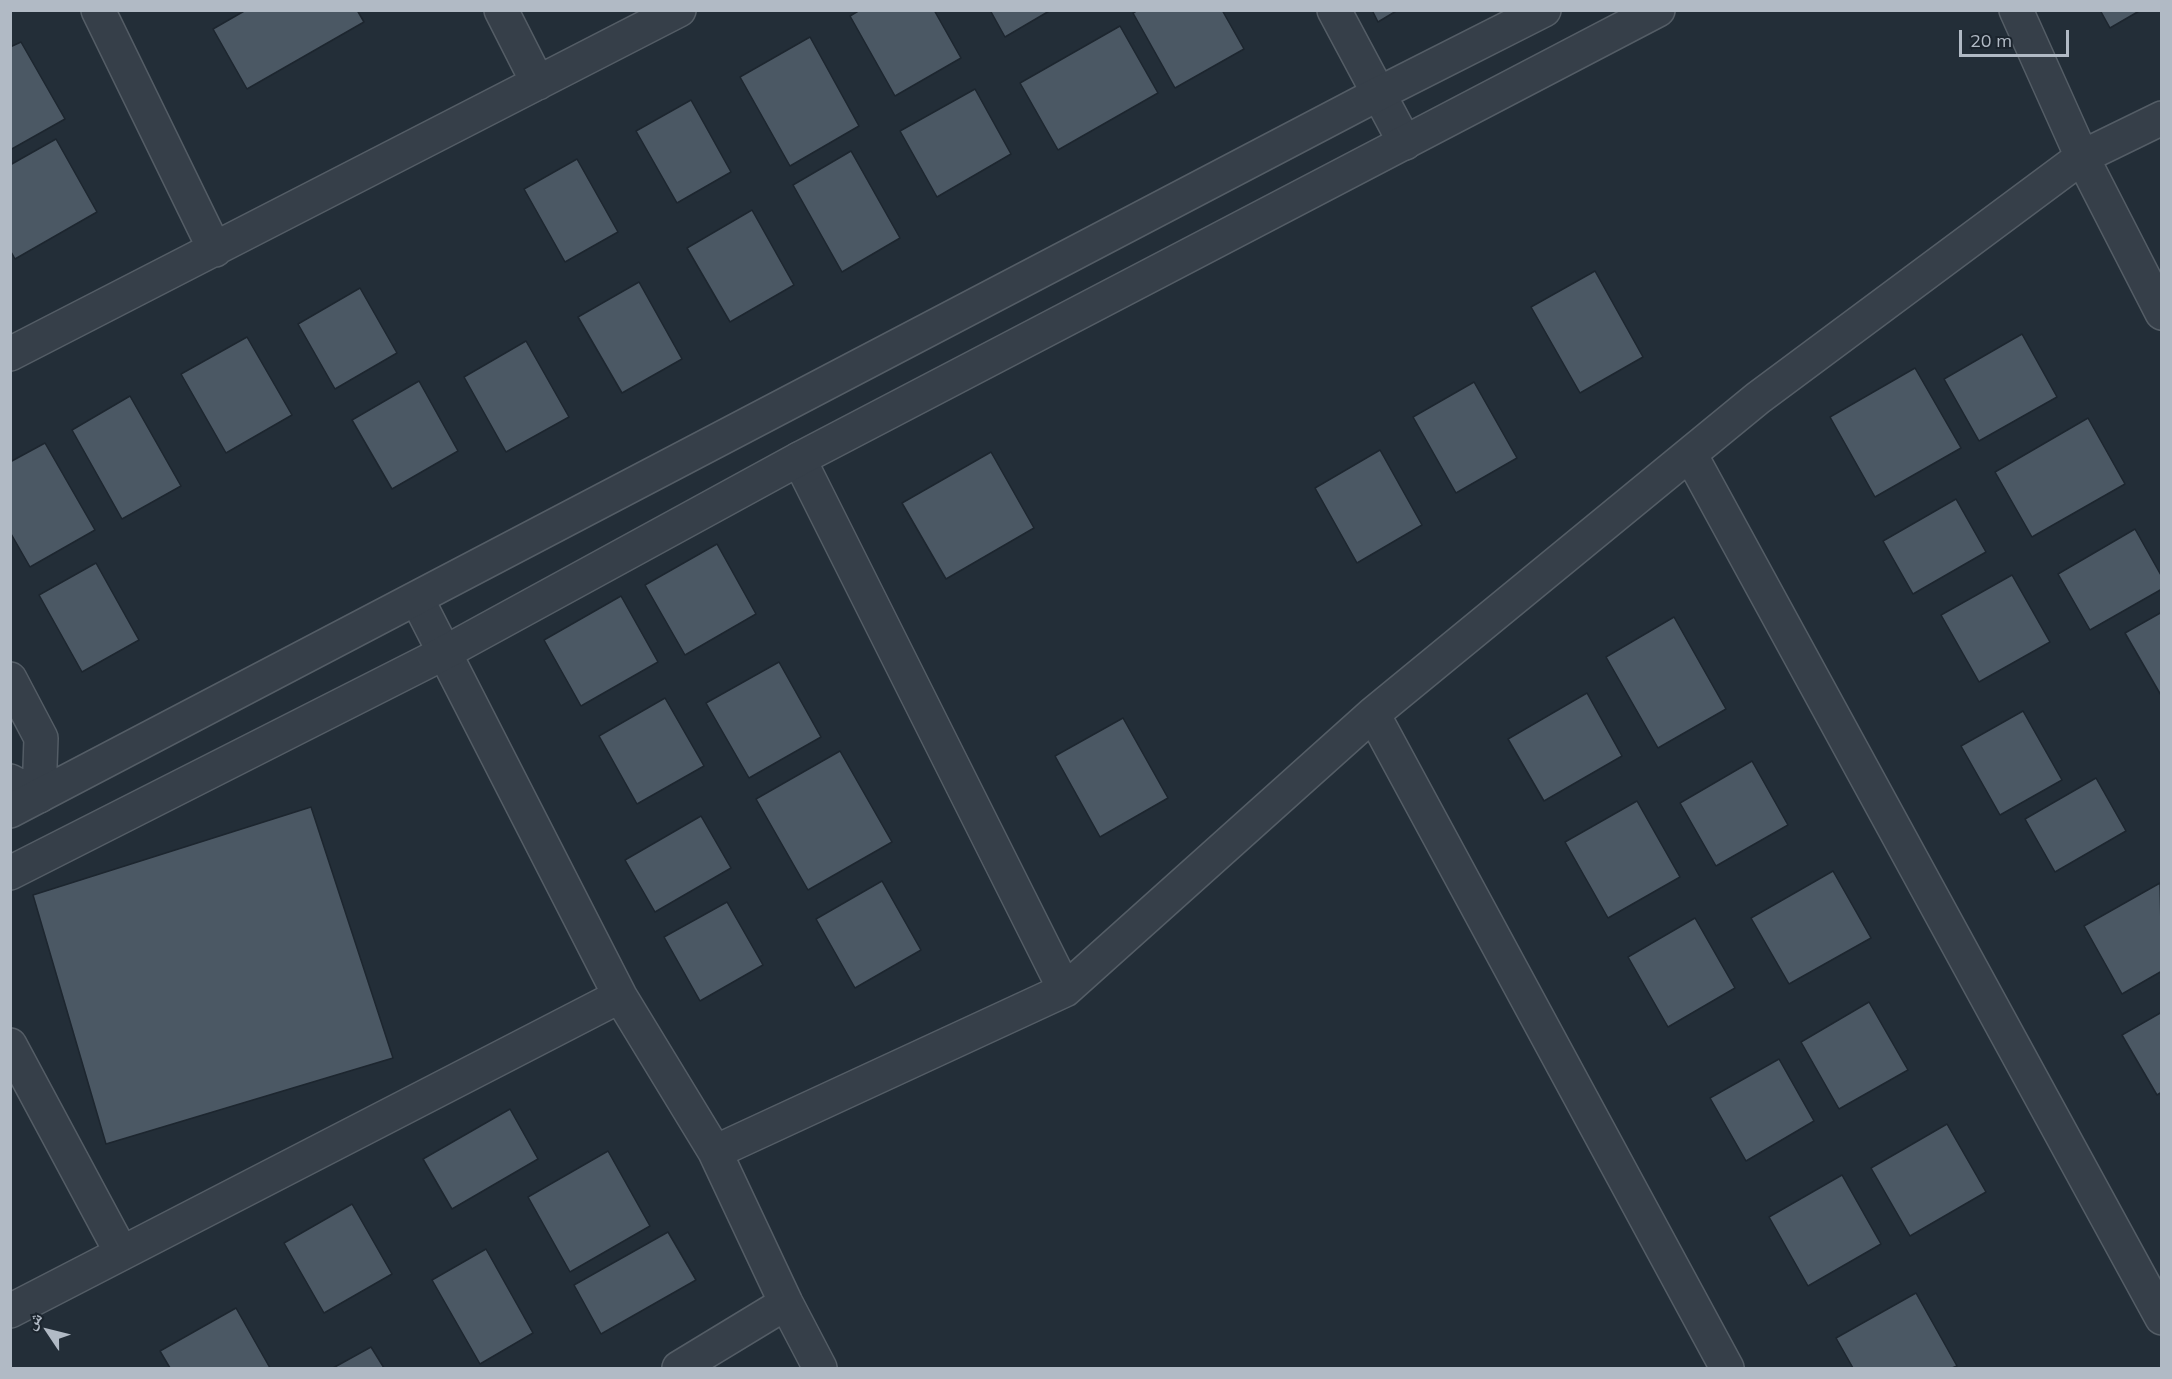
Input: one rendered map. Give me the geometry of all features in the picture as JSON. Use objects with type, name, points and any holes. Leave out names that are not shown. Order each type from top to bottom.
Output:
[{"type":"street","points":[[98,10],[214,250]]},
{"type":"street","points":[[501,10],[538,83]]},
{"type":"street","points":[[10,354],[679,10]]},
{"type":"street","points":[[1334,10],[1406,143]]},
{"type":"street","points":[[10,811],[1378,94],[1544,10]]},
{"type":"street","points":[[10,873],[444,653],[799,459],[1658,10]]},
{"type":"street","points":[[2016,10],[2082,157],[2162,313]]},
{"type":"street","points":[[715,1152],[1065,990],[1373,714],[1758,398],[2082,157],[2162,118]]},
{"type":"street","points":[[1690,454],[2162,1318]]},
{"type":"street","points":[[799,459],[1065,990]]},
{"type":"street","points":[[417,599],[620,996],[715,1152],[786,1303],[820,1368]]},
{"type":"street","points":[[10,679],[41,738],[39,796]]},
{"type":"street","points":[[1373,714],[1727,1368]]},
{"type":"street","points":[[10,781],[39,796]]},
{"type":"street","points":[[10,1311],[620,996]]},
{"type":"street","points":[[10,1045],[121,1252]]},
{"type":"street","points":[[679,1368],[786,1303]]},
{"type":"building","points":[[246,10],[357,10],[364,22],[247,89],[213,29]]},
{"type":"building","points":[[860,10],[934,10],[961,58],[895,96],[850,16]]},
{"type":"building","points":[[990,10],[1051,10],[1005,37]]},
{"type":"building","points":[[1138,10],[1222,10],[1244,49],[1175,88],[1133,13]]},
{"type":"building","points":[[1372,10],[1398,10],[1378,22]]},
{"type":"building","points":[[2100,10],[2141,10],[2110,28]]},
{"type":"building","points":[[1120,26],[1158,93],[1058,150],[1020,83]]},
{"type":"building","points":[[810,37],[859,126],[790,166],[740,77]]},
{"type":"building","points":[[21,42],[65,119],[10,150],[10,47]]},
{"type":"building","points":[[975,89],[1011,154],[937,197],[900,131]]},
{"type":"building","points":[[691,100],[731,172],[677,203],[636,131]]},
{"type":"building","points":[[56,139],[97,212],[15,259],[10,250],[10,165]]},
{"type":"building","points":[[851,151],[900,238],[842,272],[793,185]]},
{"type":"building","points":[[577,159],[618,232],[565,262],[524,189]]},
{"type":"building","points":[[752,210],[794,285],[730,322],[687,248]]},
{"type":"building","points":[[1595,271],[1643,357],[1580,393],[1531,307]]},
{"type":"building","points":[[639,282],[682,359],[622,393],[578,317]]},
{"type":"building","points":[[360,288],[397,353],[335,389],[298,324]]},
{"type":"building","points":[[2022,334],[2057,397],[1979,441],[1944,379]]},
{"type":"building","points":[[247,337],[292,415],[226,453],[181,374]]},
{"type":"building","points":[[526,341],[569,417],[506,452],[464,377]]},
{"type":"building","points":[[1915,368],[1961,448],[1875,497],[1830,417]]},
{"type":"building","points":[[419,381],[458,451],[392,489],[352,420]]},
{"type":"building","points":[[1474,382],[1517,458],[1456,493],[1413,417]]},
{"type":"building","points":[[130,396],[181,486],[122,519],[72,430]]},
{"type":"building","points":[[2088,418],[2125,484],[2032,537],[1995,472]]},
{"type":"building","points":[[45,443],[95,530],[30,567],[10,532],[10,462]]},
{"type":"building","points":[[1380,450],[1422,525],[1357,563],[1315,488]]},
{"type":"building","points":[[991,452],[1034,528],[946,579],[902,503]]},
{"type":"building","points":[[1956,499],[1986,552],[1913,594],[1883,541]]},
{"type":"building","points":[[2135,529],[2162,577],[2162,589],[2090,630],[2058,574]]},
{"type":"building","points":[[717,544],[756,614],[685,655],[645,585]]},
{"type":"building","points":[[96,563],[139,640],[82,672],[39,595]]},
{"type":"building","points":[[2012,575],[2050,642],[1979,682],[1941,615]]},
{"type":"building","points":[[621,596],[658,662],[581,706],[544,640]]},
{"type":"building","points":[[2162,612],[2162,697],[2125,633]]},
{"type":"building","points":[[1674,617],[1726,709],[1658,748],[1606,657]]},
{"type":"building","points":[[779,662],[821,737],[749,778],[706,703]]},
{"type":"building","points":[[1587,693],[1622,756],[1544,801],[1508,739]]},
{"type":"building","points":[[665,698],[704,766],[637,804],[599,736]]},
{"type":"building","points":[[2023,711],[2062,780],[2000,815],[1961,746]]},
{"type":"building","points":[[1123,718],[1168,798],[1100,837],[1055,756]]},
{"type":"building","points":[[840,751],[892,842],[808,890],[756,799]]},
{"type":"building","points":[[1752,761],[1788,825],[1716,866],[1680,803]]},
{"type":"building","points":[[2096,778],[2126,831],[2055,872],[2025,819]]},
{"type":"building","points":[[1637,801],[1680,877],[1608,918],[1565,842]]},
{"type":"building","points":[[311,807],[393,1058],[106,1144],[33,895]]},
{"type":"building","points":[[701,816],[731,868],[655,912],[625,860]]},
{"type":"building","points":[[1833,871],[1871,938],[1789,984],[1751,918]]},
{"type":"building","points":[[882,881],[921,950],[855,988],[816,919]]},
{"type":"building","points":[[2160,883],[2162,971],[2122,994],[2084,926]]},
{"type":"building","points":[[727,902],[763,965],[700,1001],[664,937]]},
{"type":"building","points":[[1695,918],[1735,988],[1668,1027],[1628,957]]},
{"type":"building","points":[[1869,1002],[1908,1070],[1839,1109],[1801,1042]]},
{"type":"building","points":[[2162,1012],[2162,1092],[2157,1095],[2122,1035]]},
{"type":"building","points":[[1779,1059],[1814,1121],[1746,1161],[1710,1098]]},
{"type":"building","points":[[510,1109],[538,1159],[452,1209],[423,1159]]},
{"type":"building","points":[[1947,1124],[1986,1192],[1910,1236],[1871,1168]]},
{"type":"building","points":[[608,1151],[650,1226],[570,1272],[528,1197]]},
{"type":"building","points":[[1842,1175],[1881,1244],[1808,1286],[1769,1217]]},
{"type":"building","points":[[352,1204],[392,1274],[324,1313],[284,1243]]},
{"type":"building","points":[[668,1232],[696,1280],[601,1334],[574,1285]]},
{"type":"building","points":[[486,1249],[533,1333],[480,1364],[432,1280]]},
{"type":"building","points":[[1916,1293],[1957,1366],[1952,1368],[1853,1368],[1836,1338]]},
{"type":"building","points":[[236,1308],[270,1368],[170,1368],[160,1351]]},
{"type":"building","points":[[371,1347],[384,1368],[333,1368]]}]
